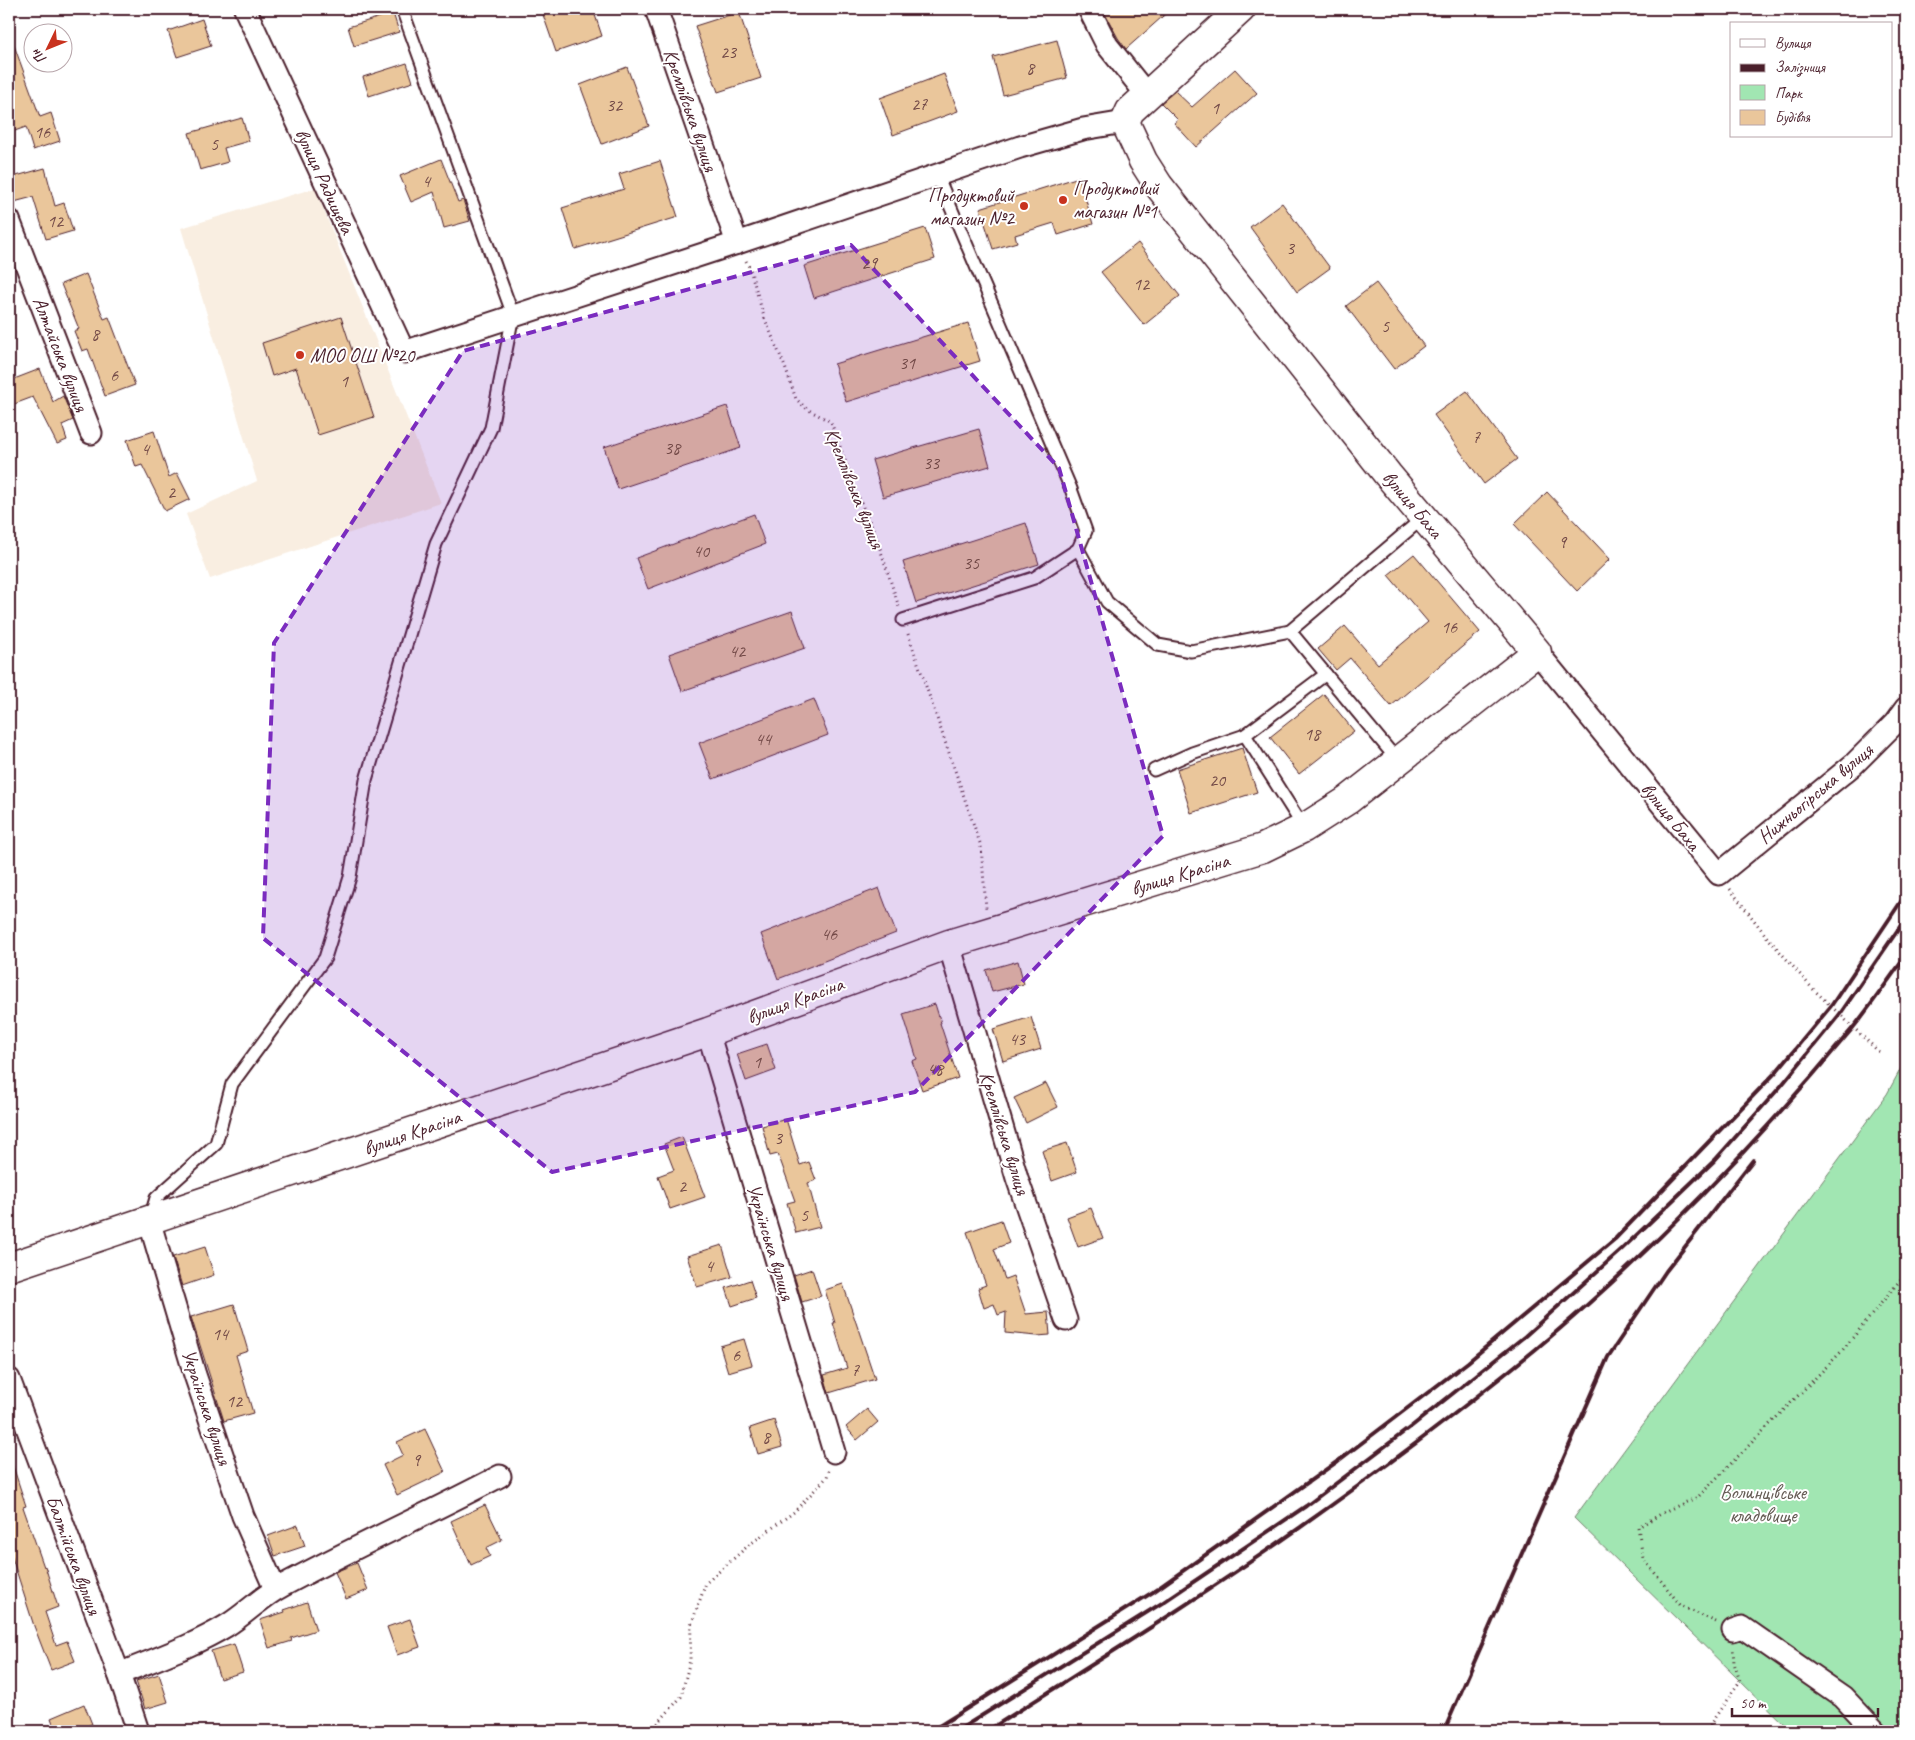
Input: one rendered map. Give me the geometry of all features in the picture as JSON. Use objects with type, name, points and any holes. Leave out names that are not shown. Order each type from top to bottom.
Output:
[{"type":"street","name":"вулиця Радищева","points":[[245,9],[404,352],[513,315]]},
{"type":"street","name":"Кремлівська вулиця","points":[[656,9],[737,243]]},
{"type":"street","points":[[1089,9],[1106,45],[1147,95]]},
{"type":"street","points":[[513,315],[737,243],[1020,147],[1084,128],[1124,122],[1130,111],[1240,9]]},
{"type":"street","name":"вулиця Баха","points":[[1124,122],[1143,161],[1158,186],[1424,517],[1719,874]]},
{"type":"street","name":"Алтайська вулиця","points":[[9,220],[91,433]]},
{"type":"street","name":"вулиця Красіна","points":[[9,1267],[708,1032],[949,944],[1263,848],[1304,828],[1348,800],[1537,652]]},
{"type":"street","name":"Нижньогірська вулиця","points":[[1719,874],[1854,764],[1906,708]]},
{"type":"street","name":"Кремлівська вулиця","points":[[949,944],[1017,1178],[1066,1320]]},
{"type":"street","name":"Українська вулиця","points":[[708,1032],[834,1452]]},
{"type":"street","name":"Українська вулиця","points":[[149,1220],[196,1375],[243,1516],[275,1590]]},
{"type":"street","name":"Балтійська вулиця","points":[[9,1379],[119,1674],[138,1731]]},
{"type":"street","points":[[119,1674],[201,1640],[228,1625],[275,1590],[342,1554],[428,1514],[500,1476]]},
{"type":"street","points":[[1733,1630],[1742,1627],[1843,1696],[1875,1731]]},
{"type":"lane","points":[[149,1220],[156,1198],[216,1144],[232,1084],[325,958],[350,876],[366,780],[436,544],[491,428],[513,315],[402,9]]},
{"type":"lane","points":[[903,620],[1034,578],[1078,549],[1086,531],[1071,489],[937,175]]},
{"type":"lane","points":[[1078,549],[1107,602],[1158,645],[1191,651],[1290,631],[1424,517]]},
{"type":"lane","points":[[1290,631],[1398,761]]},
{"type":"lane","points":[[1154,770],[1192,753],[1245,735],[1326,674]]},
{"type":"lane","points":[[1245,735],[1304,828]]},
{"type":"path","name":"Кремлівська вулиця","points":[[737,243],[750,269],[764,317],[796,399],[807,409],[831,422],[858,496],[876,536],[981,846],[988,933]]},
{"type":"path","points":[[1719,874],[1767,937],[1811,987],[1878,1052]]},
{"type":"path","points":[[1709,1731],[1711,1723],[1740,1681],[1734,1663],[1733,1630],[1682,1606],[1642,1558],[1638,1527],[1668,1510],[1698,1497],[1841,1352],[1906,1274]]},
{"type":"path","points":[[651,1731],[681,1697],[690,1660],[691,1625],[706,1583],[749,1545],[794,1512],[827,1477],[834,1452]]},
{"type":"highlighted area","points":[[851,245],[1059,468],[1163,836],[915,1092],[552,1172],[263,938],[274,643],[463,351]]},
{"type":"shaded area","name":"МОО ОШ №20","points":[[315,188],[441,503],[210,579],[186,514],[257,481],[181,228]]},
{"type":"green space","name":"Волинцівське кладовище","points":[[1906,1059],[1906,1731],[1791,1731],[1574,1518],[1887,1094]]},
{"type":"building","points":[[541,9],[593,9],[602,36],[556,52]]},
{"type":"building","points":[[1171,9],[1126,49],[1103,10]]},
{"type":"building","points":[[739,12],[761,78],[718,92],[695,26]]},
{"type":"building","points":[[393,13],[399,32],[354,46],[348,27]]},
{"type":"building","points":[[202,19],[211,46],[177,57],[168,31]]},
{"type":"building","points":[[9,37],[11,37],[22,72],[24,72],[40,117],[51,113],[60,141],[33,150],[26,127],[9,133]]},
{"type":"building","points":[[1057,40],[1067,78],[1003,95],[993,57]]},
{"type":"building","points":[[407,63],[413,82],[369,96],[363,77]]},
{"type":"building","points":[[627,67],[649,126],[602,144],[580,85]]},
{"type":"building","points":[[1235,69],[1257,93],[1196,147],[1174,123],[1178,120],[1161,103],[1175,91],[1192,107]]},
{"type":"building","points":[[944,74],[958,111],[893,135],[880,98]]},
{"type":"building","points":[[242,118],[249,141],[224,148],[228,162],[200,170],[189,133]]},
{"type":"building","points":[[441,159],[458,202],[463,200],[470,221],[444,228],[434,192],[411,202],[400,176]]},
{"type":"building","points":[[660,161],[678,217],[575,249],[562,208],[624,189],[619,174]]},
{"type":"building","points":[[45,168],[55,206],[64,203],[73,231],[46,239],[33,197],[14,202],[9,182],[9,178]]},
{"type":"building","points":[[1079,177],[1093,224],[1058,235],[1054,223],[1015,235],[1017,242],[993,249],[980,208]]},
{"type":"building","points":[[1282,203],[1330,268],[1297,292],[1250,227]]},
{"type":"building","points":[[925,228],[935,259],[814,298],[804,266]]},
{"type":"building","points":[[1138,243],[1180,296],[1144,325],[1101,272]]},
{"type":"building","points":[[86,274],[104,319],[109,317],[135,385],[105,396],[88,349],[82,351],[74,331],[79,329],[61,284]]},
{"type":"building","points":[[1376,283],[1424,346],[1394,369],[1346,306]]},
{"type":"building","points":[[341,317],[374,417],[318,435],[296,368],[272,376],[262,343]]},
{"type":"building","points":[[968,323],[980,361],[846,402],[834,364]]},
{"type":"building","points":[[40,369],[53,402],[63,396],[73,420],[62,425],[67,440],[57,444],[33,397],[9,406],[9,381]]},
{"type":"building","points":[[1467,391],[1517,459],[1484,484],[1434,415]]},
{"type":"building","points":[[727,406],[741,448],[618,489],[604,447]]},
{"type":"building","points":[[979,429],[990,466],[883,497],[872,460]]},
{"type":"building","points":[[154,431],[169,477],[177,473],[190,499],[165,511],[142,465],[136,467],[127,440]]},
{"type":"building","points":[[1547,492],[1610,559],[1577,591],[1514,524]]},
{"type":"building","points":[[754,514],[765,544],[648,589],[636,558]]},
{"type":"building","points":[[1026,523],[1039,564],[916,603],[903,562]]},
{"type":"building","points":[[1414,554],[1480,632],[1391,706],[1350,658],[1336,670],[1318,649],[1345,626],[1378,664],[1428,622],[1388,575]]},
{"type":"building","points":[[792,611],[805,648],[682,691],[669,654]]},
{"type":"building","points":[[1324,694],[1354,731],[1299,774],[1270,737]]},
{"type":"building","points":[[814,699],[828,735],[713,779],[699,743]]},
{"type":"building","points":[[1242,748],[1257,792],[1191,813],[1177,769]]},
{"type":"building","points":[[879,888],[896,933],[778,979],[761,934]]},
{"type":"building","points":[[1018,961],[1024,984],[992,992],[986,970]]},
{"type":"building","points":[[935,1004],[958,1078],[922,1090],[912,1061],[917,1059],[903,1014]]},
{"type":"building","points":[[1031,1017],[1041,1049],[1003,1061],[993,1029]]},
{"type":"building","points":[[767,1044],[776,1070],[746,1081],[737,1054]]},
{"type":"building","points":[[1046,1083],[1058,1107],[1026,1123],[1014,1098]]},
{"type":"building","points":[[786,1119],[800,1165],[809,1162],[816,1180],[808,1183],[820,1227],[796,1233],[787,1203],[795,1201],[778,1154],[770,1156],[762,1126]]},
{"type":"building","points":[[682,1137],[705,1197],[670,1209],[658,1176],[674,1170],[664,1144]]},
{"type":"building","points":[[1067,1143],[1077,1172],[1052,1181],[1042,1151]]},
{"type":"building","points":[[1091,1208],[1103,1238],[1078,1247],[1067,1217]]},
{"type":"building","points":[[1001,1220],[1009,1243],[994,1249],[1005,1279],[1013,1276],[1026,1314],[1048,1312],[1050,1335],[1037,1336],[1005,1333],[1006,1312],[998,1315],[994,1304],[984,1308],[978,1288],[986,1285],[967,1232]]},
{"type":"building","points":[[722,1245],[732,1277],[697,1287],[687,1256]]},
{"type":"building","points":[[205,1247],[214,1275],[182,1286],[173,1257]]},
{"type":"building","points":[[812,1269],[821,1296],[802,1302],[794,1275]]},
{"type":"building","points":[[750,1280],[756,1298],[732,1306],[726,1288]]},
{"type":"building","points":[[843,1284],[875,1379],[829,1393],[824,1375],[847,1368],[825,1290]]},
{"type":"building","points":[[234,1304],[248,1351],[236,1355],[253,1413],[224,1421],[191,1317]]},
{"type":"building","points":[[744,1339],[752,1365],[728,1372],[720,1346]]},
{"type":"building","points":[[867,1409],[878,1422],[857,1440],[846,1427]]},
{"type":"building","points":[[774,1420],[782,1447],[758,1454],[750,1428]]},
{"type":"building","points":[[425,1429],[445,1472],[397,1495],[383,1465],[403,1455],[397,1442]]},
{"type":"building","points":[[9,1463],[12,1463],[26,1506],[23,1507],[58,1607],[45,1612],[56,1645],[67,1641],[75,1661],[51,1670],[34,1626],[9,1548]]},
{"type":"building","points":[[485,1505],[502,1540],[486,1548],[490,1556],[471,1565],[451,1521]]},
{"type":"building","points":[[298,1525],[305,1546],[275,1556],[268,1536]]},
{"type":"building","points":[[357,1563],[368,1590],[346,1599],[335,1572]]},
{"type":"building","points":[[307,1602],[316,1630],[291,1638],[292,1641],[269,1648],[260,1620]]},
{"type":"building","points":[[410,1619],[420,1647],[397,1655],[387,1627]]},
{"type":"building","points":[[234,1644],[243,1672],[220,1679],[211,1651]]},
{"type":"building","points":[[159,1674],[168,1702],[145,1709],[136,1681]]},
{"type":"building","points":[[84,1704],[92,1724],[74,1731],[56,1731],[51,1718]]},
{"type":"railway","points":[[931,1731],[1153,1592],[1338,1461],[1468,1362],[1615,1239],[1776,1072],[1831,1006],[1906,894]]},
{"type":"railway","points":[[957,1731],[1162,1603],[1306,1506],[1412,1426],[1525,1336],[1622,1249],[1715,1160],[1781,1086],[1840,1014],[1906,918]]},
{"type":"railway","points":[[987,1731],[1183,1607],[1298,1529],[1359,1486],[1478,1396],[1536,1349],[1620,1275],[1740,1155],[1816,1072],[1852,1029],[1906,956]]},
{"type":"railway","points":[[1444,1731],[1608,1357],[1666,1271],[1753,1160]]},
{"type":"place","name":"Продуктовий магазин №1","points":[[1063,200]]},
{"type":"place","name":"Продуктовий магазин №2","points":[[1024,206]]},
{"type":"place","name":"МОО ОШ №20","points":[[300,355]]}]
